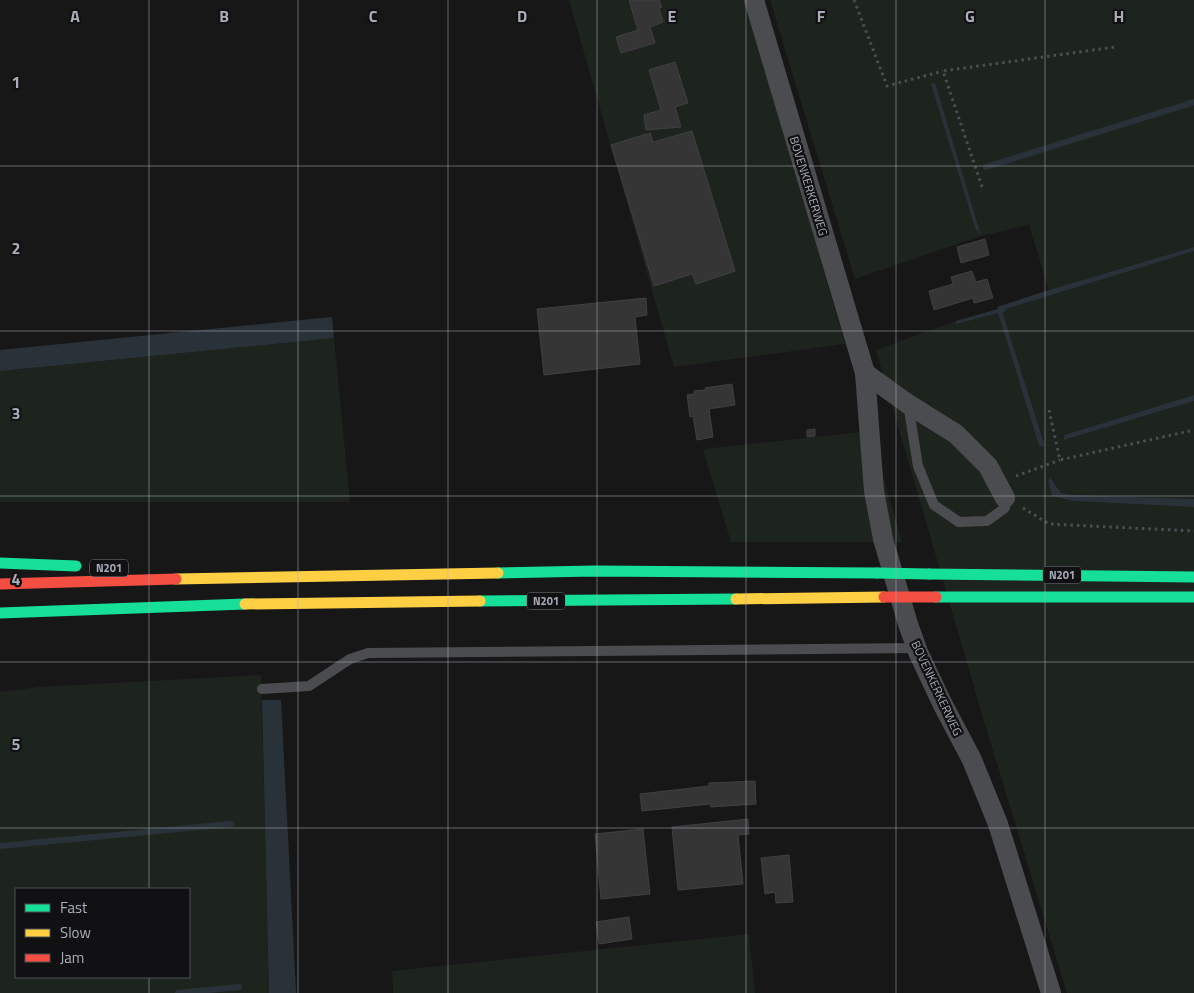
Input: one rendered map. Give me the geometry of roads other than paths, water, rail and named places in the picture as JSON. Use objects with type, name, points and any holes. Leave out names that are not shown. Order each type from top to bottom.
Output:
[{"type":"highway","name":"N201","points":[[0,563],[90,567]]},
{"type":"highway","name":"N201","points":[[119,569],[217,578]]},
{"type":"highway","name":"N201","points":[[0,584],[594,571],[1194,576]]},
{"type":"highway","name":"N201","points":[[0,613],[208,604],[936,596],[1194,597]]},
{"type":"highway","name":"N201","points":[[0,625],[22,621],[98,618],[208,604]]},
{"type":"street","name":"BOVENKERKERWEG","points":[[754,0],[865,373],[874,491],[884,539],[908,624],[916,648],[972,760],[998,824],[1050,993]]},
{"type":"street","points":[[865,373],[908,404],[956,434],[988,466],[1001,491]]},
{"type":"lane","points":[[908,404],[918,466],[934,505],[959,522],[988,521],[1005,508],[1001,491]]},
{"type":"lane","points":[[262,689],[309,686],[350,659],[368,653],[916,648]]},
{"type":"waterway","points":[[986,167],[1194,102]]},
{"type":"waterway","points":[[0,846],[231,824]]},
{"type":"waterway","points":[[178,993],[239,987]]}]
